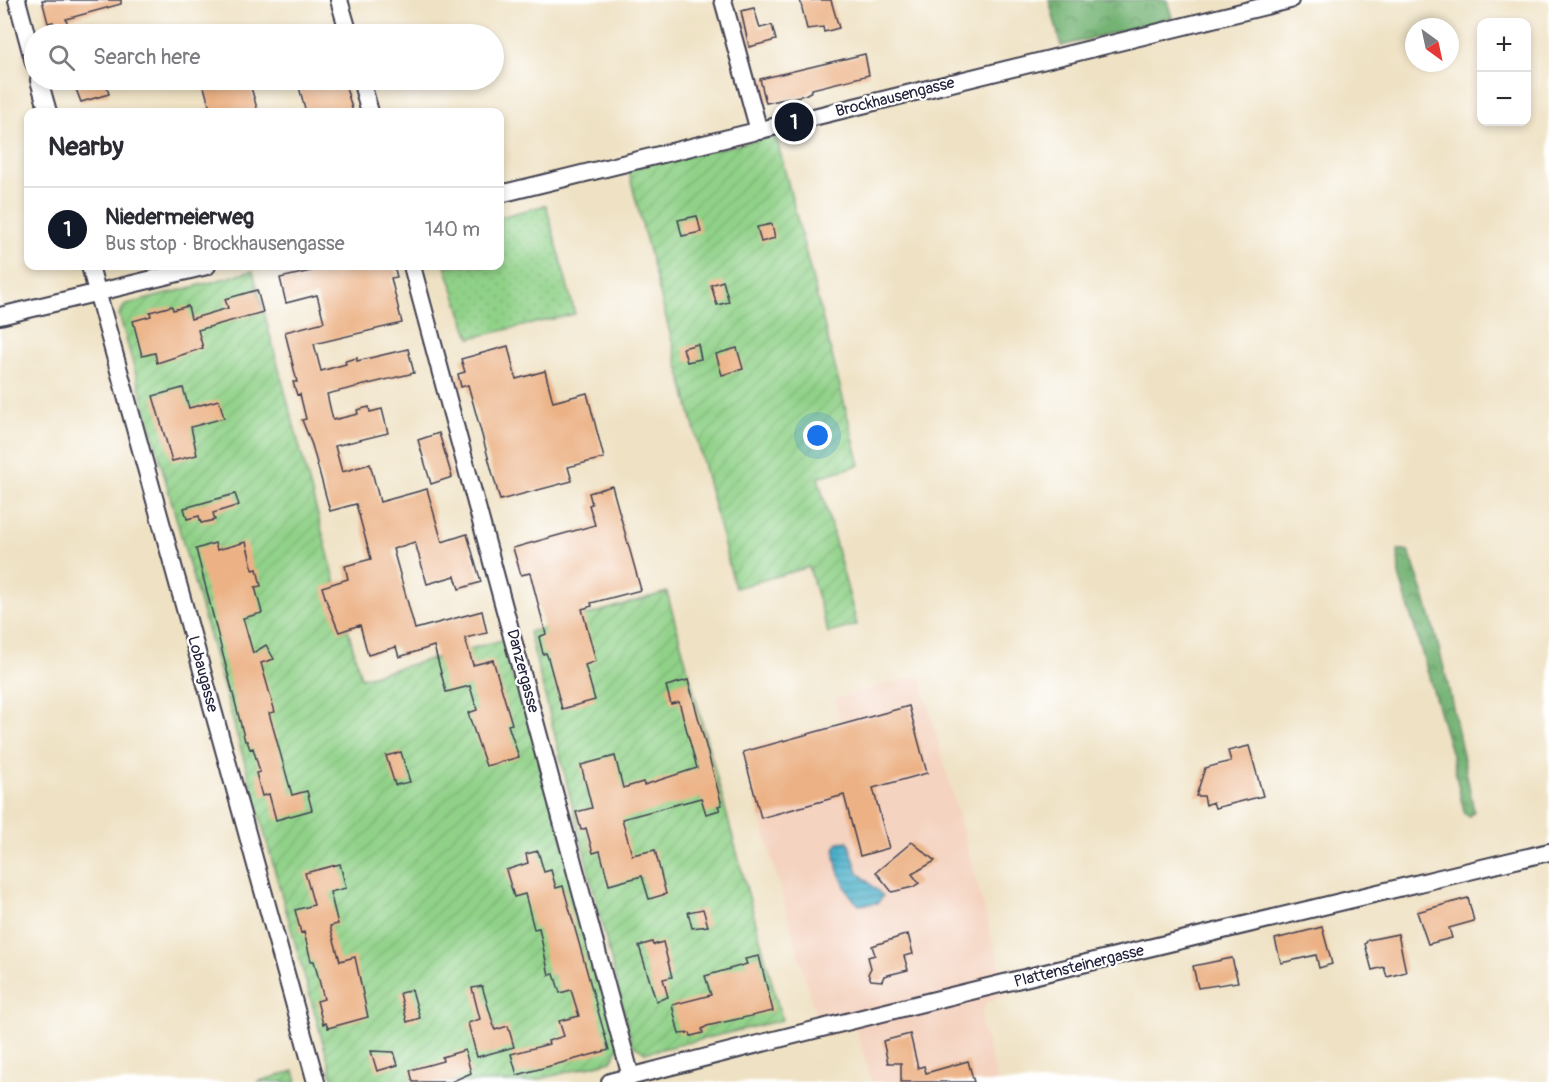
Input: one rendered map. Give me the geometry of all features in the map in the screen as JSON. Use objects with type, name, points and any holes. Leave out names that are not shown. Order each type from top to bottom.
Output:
[{"type":"street","points":[[17,0],[24,26]]},
{"type":"street","points":[[339,0],[346,24]]},
{"type":"street","points":[[723,0],[759,131]]},
{"type":"street","name":"Brockhausengasse","points":[[504,193],[1290,0]]},
{"type":"street","points":[[42,90],[47,108]]},
{"type":"street","points":[[364,90],[369,108]]},
{"type":"street","name":"Lobaugasse","points":[[91,270],[316,1082]]},
{"type":"street","points":[[0,316],[190,270]]},
{"type":"street","name":"Danzergasse","points":[[413,270],[517,644],[631,1077]]},
{"type":"street","name":"Plattensteinergasse","points":[[610,1082],[905,1006],[1001,986],[1549,852]]},
{"type":"shaded area","points":[[920,675],[1002,974],[1006,996],[986,1002],[982,1012],[982,1025],[998,1082],[871,1082],[856,1028],[822,1038],[741,750],[841,722],[834,699]]},
{"type":"green space","points":[[1049,0],[1167,0],[1172,18],[1061,46]]},
{"type":"green space","points":[[776,136],[860,465],[818,477],[857,625],[828,633],[809,567],[735,588],[628,169]]},
{"type":"green space","points":[[546,205],[575,314],[470,338],[446,270],[504,270],[504,216]]},
{"type":"green space","points":[[253,271],[361,678],[502,640],[513,680],[520,683],[619,1048],[611,1061],[528,1082],[334,1082],[119,314],[125,305]]},
{"type":"green space","points":[[1398,550],[1409,552],[1439,647],[1474,811],[1469,816],[1465,814],[1452,755],[1399,575]]},
{"type":"green space","points":[[667,592],[782,1020],[645,1053],[632,1044],[529,632]]},
{"type":"green space","points":[[294,1071],[297,1082],[256,1082]]},
{"type":"water","points":[[848,841],[858,872],[883,896],[878,903],[859,905],[844,885],[835,857],[838,842]]},
{"type":"building","points":[[42,0],[121,0],[121,4],[66,19],[67,24],[48,23]]},
{"type":"building","points":[[800,0],[831,0],[839,28],[824,32],[823,27],[807,29]]},
{"type":"building","points":[[754,8],[760,28],[772,25],[776,40],[749,47],[741,11]]},
{"type":"building","points":[[865,54],[869,75],[812,89],[805,95],[766,103],[760,79]]},
{"type":"building","points":[[76,90],[108,90],[109,94],[81,102]]},
{"type":"building","points":[[205,90],[252,90],[257,108],[210,108]]},
{"type":"building","points":[[300,90],[347,90],[352,108],[305,108]]},
{"type":"building","points":[[697,216],[701,232],[682,236],[678,220]]},
{"type":"building","points":[[772,224],[775,238],[761,242],[757,227]]},
{"type":"building","points":[[315,270],[395,270],[397,277],[391,278],[402,323],[314,344],[321,371],[346,364],[345,361],[357,358],[357,361],[408,349],[414,373],[327,394],[333,420],[358,414],[357,410],[369,407],[370,412],[382,409],[388,433],[335,446],[342,472],[370,464],[380,502],[427,489],[442,542],[467,534],[481,582],[459,589],[455,576],[427,584],[415,542],[393,549],[415,629],[482,611],[487,633],[465,638],[473,665],[493,660],[512,724],[508,725],[519,757],[486,766],[468,713],[477,710],[470,686],[446,692],[434,646],[399,657],[396,647],[368,655],[360,625],[339,632],[322,587],[348,579],[345,566],[371,559],[356,504],[330,511],[312,445],[302,420],[306,419],[300,394],[297,395],[293,382],[297,382],[285,332],[324,322],[317,295],[286,303],[280,278]]},
{"type":"building","points":[[723,281],[729,302],[717,305],[711,285]]},
{"type":"building","points":[[257,290],[263,312],[198,330],[203,348],[157,363],[155,353],[142,356],[133,321],[151,316],[150,312],[172,306],[173,310],[188,306],[191,319],[228,308],[225,299]]},
{"type":"building","points":[[698,344],[701,359],[687,362],[683,348]]},
{"type":"building","points":[[508,346],[516,379],[545,371],[553,402],[587,393],[604,458],[568,467],[572,481],[500,500],[468,385],[461,387],[458,374],[465,372],[461,359]]},
{"type":"building","points":[[737,348],[743,369],[722,375],[716,354]]},
{"type":"building","points":[[183,388],[189,408],[219,400],[224,418],[191,427],[197,455],[172,461],[153,396]]},
{"type":"building","points":[[439,433],[452,477],[431,484],[418,440]]},
{"type":"building","points":[[612,486],[641,590],[591,603],[592,606],[582,609],[596,661],[585,665],[595,700],[562,709],[548,658],[546,653],[543,654],[539,637],[546,634],[530,573],[521,575],[513,548],[595,525],[589,505],[592,504],[589,493]]},
{"type":"building","points":[[235,494],[239,505],[213,513],[215,520],[201,523],[199,516],[187,519],[184,508]]},
{"type":"building","points":[[246,542],[253,570],[257,569],[261,586],[255,587],[262,613],[243,618],[253,653],[266,645],[274,659],[261,663],[275,712],[269,713],[292,795],[307,791],[312,810],[276,820],[269,794],[262,796],[256,773],[260,772],[253,748],[250,749],[245,741],[196,549],[215,543],[217,550]]},
{"type":"building","points":[[688,680],[722,805],[718,806],[720,810],[706,814],[701,798],[622,819],[632,855],[655,850],[666,894],[649,899],[642,876],[609,885],[600,851],[593,853],[586,828],[581,830],[576,812],[592,808],[581,765],[615,756],[623,788],[643,782],[644,785],[697,768],[679,702],[671,704],[666,686]]},
{"type":"building","points":[[909,706],[927,773],[873,788],[889,848],[860,856],[844,795],[761,818],[743,752]]},
{"type":"building","points":[[1249,746],[1263,796],[1215,808],[1213,802],[1206,805],[1204,796],[1196,796],[1205,768],[1231,761],[1228,751]]},
{"type":"building","points":[[401,752],[410,782],[395,785],[386,756]]},
{"type":"building","points":[[912,842],[935,861],[912,874],[919,883],[913,887],[892,892],[876,872]]},
{"type":"building","points":[[538,851],[544,872],[551,870],[556,888],[563,886],[609,1050],[517,1075],[511,1054],[549,1044],[548,1041],[564,1036],[559,1021],[579,1016],[571,990],[560,993],[554,974],[549,975],[539,928],[534,929],[525,894],[514,897],[506,870],[528,863],[526,854]]},
{"type":"building","points":[[340,864],[346,888],[330,892],[338,924],[330,926],[340,961],[355,957],[368,1017],[328,1028],[326,1023],[323,1024],[317,1001],[324,999],[314,961],[311,961],[304,932],[301,933],[295,910],[314,905],[305,873]]},
{"type":"building","points":[[1468,898],[1474,921],[1449,928],[1452,938],[1428,944],[1417,912]]},
{"type":"building","points":[[703,909],[708,926],[692,928],[688,912]]},
{"type":"building","points":[[1322,927],[1332,964],[1319,968],[1316,955],[1281,963],[1275,939]]},
{"type":"building","points":[[908,934],[913,954],[904,956],[908,970],[884,976],[882,981],[871,980],[868,974],[871,968],[868,957],[875,955],[872,946]]},
{"type":"building","points":[[1398,934],[1406,972],[1387,977],[1384,967],[1372,970],[1365,944],[1368,940]]},
{"type":"building","points":[[652,942],[653,945],[663,942],[672,977],[663,979],[668,997],[656,1001],[639,946]]},
{"type":"building","points":[[759,956],[773,1011],[707,1026],[702,1029],[703,1033],[691,1036],[690,1033],[679,1034],[672,1005],[711,995],[705,976],[747,964],[745,959]]},
{"type":"building","points":[[1232,958],[1238,982],[1198,988],[1193,966]]},
{"type":"building","points":[[482,986],[495,1030],[508,1026],[514,1047],[477,1057],[468,1023],[480,1019],[472,988]]},
{"type":"building","points":[[412,990],[420,1018],[407,1022],[400,993]]},
{"type":"building","points":[[910,1034],[918,1068],[924,1066],[926,1073],[968,1061],[974,1082],[901,1082],[901,1063],[888,1063],[883,1041]]},
{"type":"building","points":[[465,1050],[471,1073],[451,1082],[413,1082],[410,1070],[443,1061],[442,1057]]},
{"type":"building","points":[[371,1051],[394,1052],[398,1065],[377,1071]]},
{"type":"place","name":"Niedermeierweg","points":[[794,122]]}]
